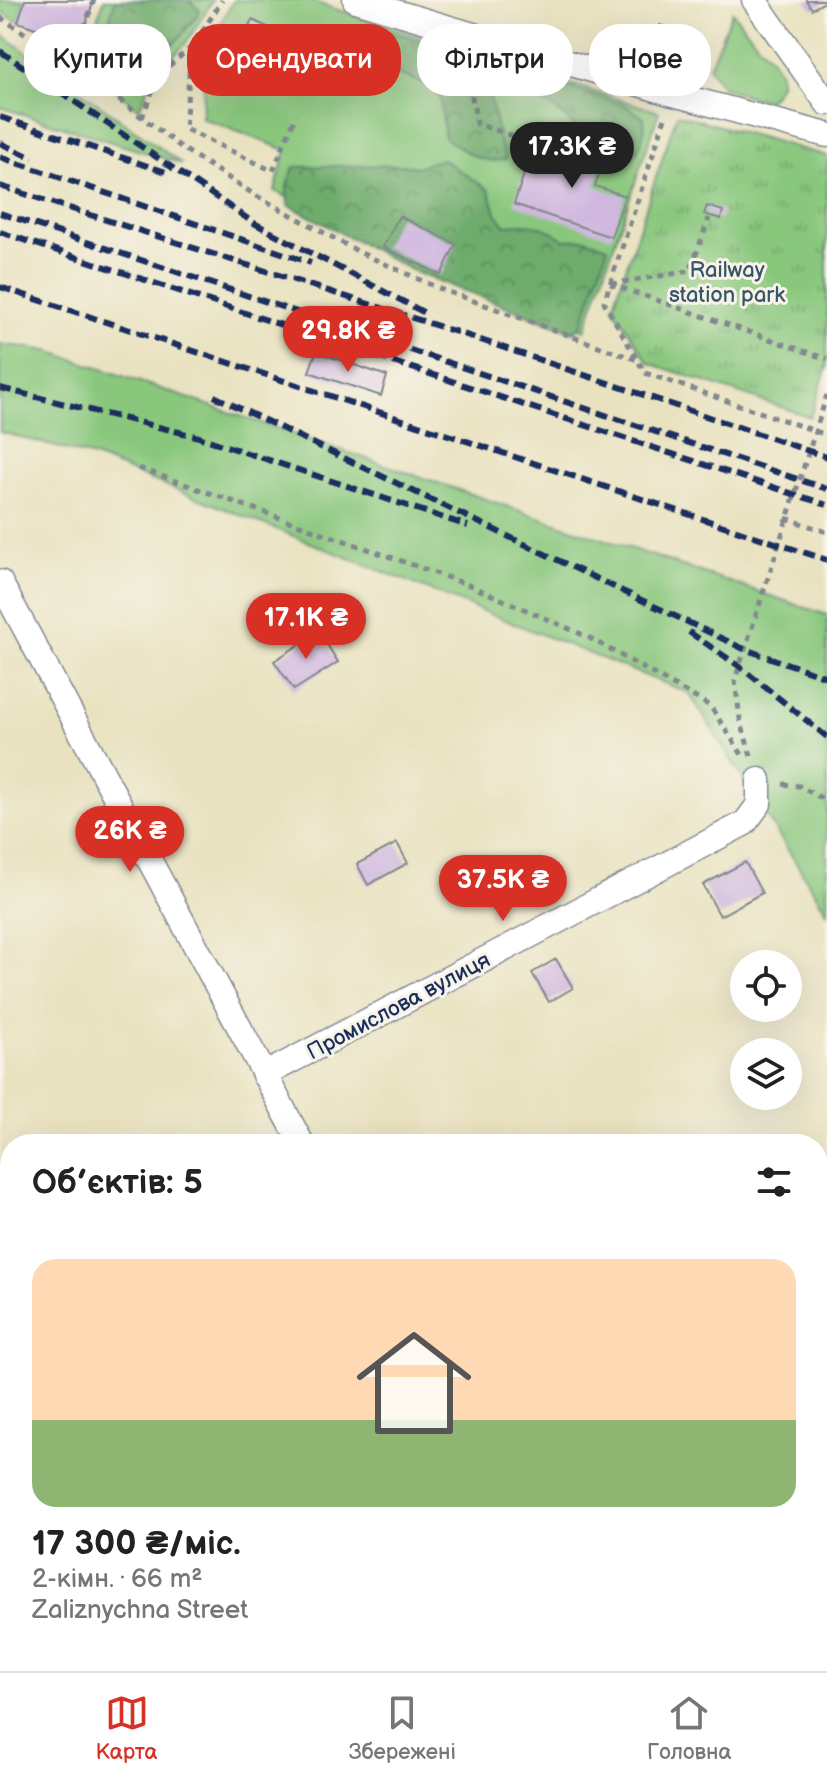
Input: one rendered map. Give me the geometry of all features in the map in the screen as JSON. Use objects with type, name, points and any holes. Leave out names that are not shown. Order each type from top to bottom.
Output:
[{"type":"street","points":[[355,0],[436,24]]},
{"type":"street","points":[[754,0],[827,103]]},
{"type":"street","points":[[681,96],[827,135]]},
{"type":"street","points":[[0,582],[296,1134]]},
{"type":"street","name":"Промислова вулиця","points":[[264,1075],[745,823],[759,804],[759,780]]},
{"type":"path","points":[[86,24],[94,0]]},
{"type":"path","points":[[206,24],[222,0]]},
{"type":"path","points":[[0,17],[24,33]]},
{"type":"path","points":[[142,118],[159,74],[187,50]]},
{"type":"path","points":[[114,96],[182,148],[255,195],[359,252],[438,288],[637,360]]},
{"type":"path","points":[[187,96],[185,129],[273,171],[296,115]]},
{"type":"path","points":[[472,96],[477,124],[555,150]]},
{"type":"path","points":[[672,96],[604,302],[645,373],[827,435]]},
{"type":"path","points":[[610,284],[690,271],[709,218]]},
{"type":"path","points":[[610,284],[827,359]]},
{"type":"path","points":[[759,780],[740,719],[735,680],[827,395]]},
{"type":"path","points":[[139,468],[469,585],[588,637],[710,706],[759,780],[799,786],[827,801]]},
{"type":"path","points":[[786,518],[827,532]]},
{"type":"green space","points":[[0,0],[25,0],[18,22],[0,11]]},
{"type":"green space","points":[[104,0],[213,0],[198,24],[187,24],[187,41],[171,58],[171,24],[95,24]]},
{"type":"green space","points":[[115,0],[189,0],[200,11],[171,45],[171,24],[108,24]]},
{"type":"green space","points":[[234,0],[307,0],[382,24],[220,24]]},
{"type":"green space","points":[[732,12],[773,60],[780,73],[779,86],[768,100],[722,87],[711,70],[711,62]]},
{"type":"green space","points":[[401,30],[417,35],[417,96],[573,96],[573,85],[589,90],[589,96],[609,96],[659,112],[585,330],[441,275],[275,191],[286,150],[202,118],[203,96],[401,96]]},
{"type":"green space","points":[[0,33],[24,50],[24,96],[88,96],[182,164],[0,107]]},
{"type":"green space","points":[[401,34],[417,39],[417,82],[403,76]]},
{"type":"green space","points":[[573,89],[625,105],[644,118],[640,146],[630,160],[590,139],[550,105],[526,96],[573,96]]},
{"type":"green space","points":[[123,96],[145,96],[139,109]]},
{"type":"green space","points":[[438,96],[490,96],[506,159],[482,159],[445,138]]},
{"type":"green space","name":"Railway station park","points":[[677,114],[827,156],[827,367],[810,417],[649,363],[613,307]]},
{"type":"green space","points":[[442,159],[489,190],[496,213],[505,225],[537,226],[565,240],[586,239],[608,247],[582,325],[574,332],[417,273],[288,205],[287,186],[294,167],[418,167]]},
{"type":"green space","points":[[0,344],[49,351],[827,615],[827,912],[689,693],[94,457],[0,432]]},
{"type":"building","points":[[25,0],[94,0],[86,24],[18,22]]},
{"type":"building","points":[[806,0],[827,0],[827,1],[812,9]]},
{"type":"building","points":[[565,137],[607,151],[595,186],[625,196],[611,237],[514,204],[528,162],[554,171]]},
{"type":"building","points":[[707,206],[723,211],[721,219],[704,214]]},
{"type":"building","points":[[399,216],[456,244],[441,275],[383,247]]},
{"type":"building","points":[[316,352],[387,376],[381,396],[309,372]]},
{"type":"building","points":[[319,632],[338,662],[294,690],[274,661]]},
{"type":"building","points":[[397,843],[408,863],[368,885],[357,864]]},
{"type":"building","points":[[745,862],[762,893],[720,916],[703,885]]},
{"type":"building","points":[[556,959],[573,988],[549,1002],[532,973]]},
{"type":"railway","points":[[0,51],[254,223],[425,313]]},
{"type":"railway","points":[[0,117],[169,173]]},
{"type":"railway","points":[[0,143],[33,158]]},
{"type":"railway","points":[[0,157],[311,263]]},
{"type":"railway","points":[[0,186],[466,335],[827,457]]},
{"type":"railway","points":[[0,213],[827,489]]},
{"type":"railway","points":[[0,232],[827,505]]},
{"type":"railway","points":[[0,287],[827,560]]},
{"type":"railway","points":[[0,388],[199,437],[468,526]]},
{"type":"railway","points":[[214,396],[744,649],[827,677]]},
{"type":"railway","points":[[689,632],[739,666],[827,737]]}]
